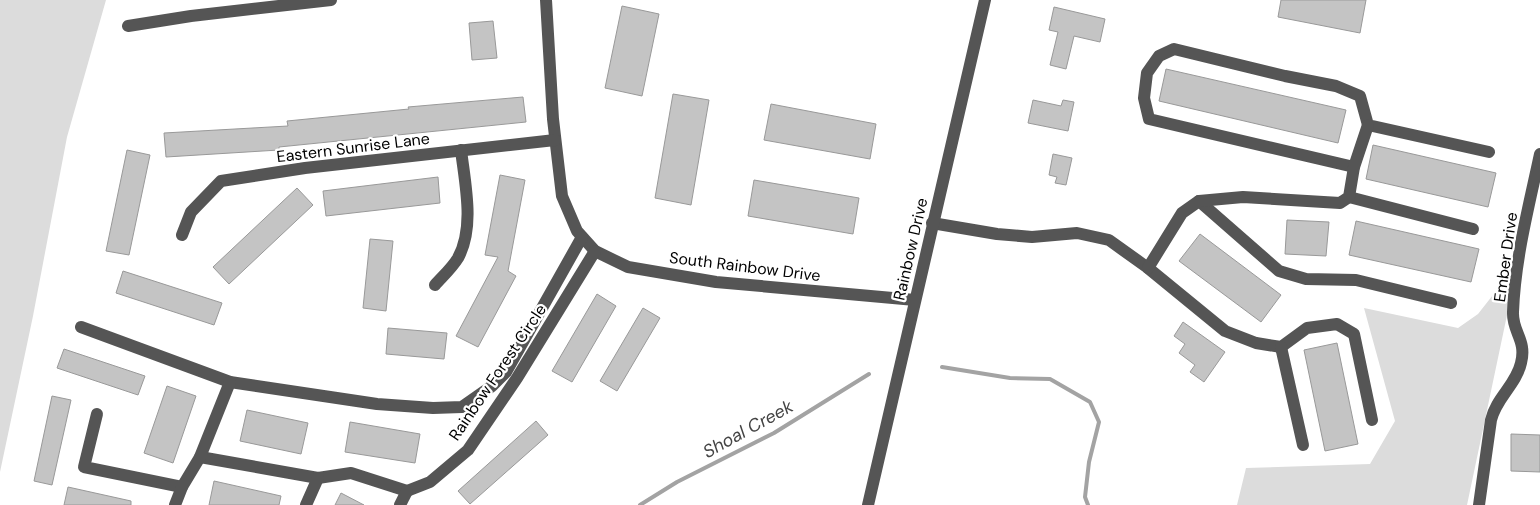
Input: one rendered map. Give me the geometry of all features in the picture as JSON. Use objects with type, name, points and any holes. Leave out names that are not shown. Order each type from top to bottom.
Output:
[{"type":"street","points":[[128,26],[191,16],[331,0]]},
{"type":"street","name":"South Rainbow Drive","points":[[546,0],[555,140],[562,196],[577,231],[595,251],[628,267],[716,282],[915,300]]},
{"type":"street","name":"Rainbow Drive","points":[[868,505],[985,0]]},
{"type":"street","points":[[1148,268],[1182,213],[1199,200],[1244,197],[1340,203],[1349,197],[1354,167],[1368,125],[1360,96],[1336,86],[1285,76],[1174,49],[1159,56],[1147,73],[1144,98],[1148,119],[1354,167]]},
{"type":"street","points":[[1368,125],[1489,152]]},
{"type":"street","name":"Eastern Sunrise Lane","points":[[182,235],[191,212],[220,181],[305,168],[555,140]]},
{"type":"street","points":[[435,285],[458,258],[467,232],[466,189],[461,150]]},
{"type":"street","name":"Ember Drive","points":[[1479,505],[1494,409],[1516,378],[1521,363],[1523,346],[1513,315],[1515,274],[1540,154]]},
{"type":"street","points":[[1349,197],[1473,229]]},
{"type":"street","points":[[1199,200],[1280,271],[1306,279],[1356,280],[1451,303]]},
{"type":"street","points":[[932,223],[997,234],[1032,237],[1077,233],[1109,240],[1148,268],[1225,331],[1256,344],[1281,347],[1307,328],[1338,324],[1354,334],[1372,420]]},
{"type":"street","points":[[81,327],[230,382],[377,404],[433,408],[462,407],[492,386],[506,370],[582,237]]},
{"type":"street","name":"Rainbow Forest Circle","points":[[407,491],[430,482],[468,450],[518,376],[595,251]]},
{"type":"street","points":[[1281,347],[1304,445]]},
{"type":"street","points":[[175,505],[182,487],[200,457],[230,382]]},
{"type":"street","points":[[97,414],[84,467],[182,487]]},
{"type":"street","points":[[200,457],[318,478],[351,473],[407,491],[400,505]]},
{"type":"street","points":[[306,505],[318,478]]},
{"type":"shaded area","points":[[0,0],[106,0],[67,137],[33,316],[0,472]]},
{"type":"shaded area","points":[[1518,263],[1467,505],[1237,505],[1246,468],[1370,464],[1395,421],[1364,308],[1458,328],[1478,314]]},
{"type":"building","points":[[1281,0],[1366,0],[1360,33],[1278,17]]},
{"type":"building","points":[[622,6],[659,14],[642,96],[605,88]]},
{"type":"building","points":[[1054,7],[1105,19],[1100,42],[1074,36],[1066,69],[1050,65],[1058,32],[1049,30]]},
{"type":"building","points":[[493,21],[497,58],[472,60],[469,23]]},
{"type":"building","points":[[1166,69],[1346,110],[1338,143],[1159,101]]},
{"type":"building","points":[[673,94],[709,100],[691,205],[655,198]]},
{"type":"building","points":[[523,97],[526,122],[279,147],[279,150],[166,157],[164,133],[288,126],[287,121],[409,109],[408,107]]},
{"type":"building","points":[[1033,100],[1061,106],[1063,100],[1074,102],[1068,131],[1028,123]]},
{"type":"building","points":[[771,104],[876,124],[870,159],[764,140]]},
{"type":"building","points":[[1373,145],[1496,173],[1488,207],[1366,179]]},
{"type":"building","points":[[127,150],[150,155],[129,255],[106,251]]},
{"type":"building","points":[[1053,154],[1072,158],[1066,185],[1055,183],[1057,177],[1049,175]]},
{"type":"building","points":[[500,175],[525,180],[508,271],[516,276],[478,347],[456,336],[498,257],[485,255]]},
{"type":"building","points":[[438,177],[440,203],[326,216],[323,191]]},
{"type":"building","points":[[754,180],[859,198],[853,234],[748,216]]},
{"type":"building","points":[[297,188],[313,205],[229,284],[213,267]]},
{"type":"building","points":[[1287,220],[1329,222],[1326,256],[1285,254]]},
{"type":"building","points":[[1356,221],[1479,249],[1471,282],[1349,255]]},
{"type":"building","points":[[1200,234],[1281,295],[1261,322],[1179,261]]},
{"type":"building","points":[[370,239],[393,241],[386,311],[363,308]]},
{"type":"building","points":[[123,271],[222,303],[214,325],[116,293]]},
{"type":"building","points":[[597,294],[616,306],[572,382],[552,371]]},
{"type":"building","points":[[643,308],[660,318],[617,391],[600,381]]},
{"type":"building","points":[[1183,322],[1225,352],[1204,382],[1190,372],[1195,365],[1179,353],[1185,344],[1174,336]]},
{"type":"building","points":[[388,328],[447,333],[444,359],[386,354]]},
{"type":"building","points":[[1337,343],[1358,444],[1325,451],[1304,350]]},
{"type":"building","points":[[64,349],[145,376],[138,395],[57,368]]},
{"type":"building","points":[[167,386],[196,396],[173,463],[144,453]]},
{"type":"building","points":[[52,396],[71,400],[52,485],[34,481]]},
{"type":"building","points":[[247,410],[308,423],[301,454],[240,441]]},
{"type":"building","points":[[536,421],[548,435],[470,504],[458,491]]},
{"type":"building","points":[[350,422],[420,434],[415,463],[345,452]]},
{"type":"building","points":[[1511,434],[1540,435],[1540,472],[1511,471]]},
{"type":"building","points":[[214,481],[281,496],[279,505],[209,505]]},
{"type":"building","points":[[68,487],[131,501],[131,505],[64,505]]},
{"type":"building","points":[[341,493],[364,505],[335,505]]},
{"type":"waterway","name":"Shoal Creek","points":[[942,367],[1010,378],[1050,379],[1090,402],[1099,422],[1089,462],[1085,497],[1088,505]]},
{"type":"waterway","name":"Shoal Creek","points":[[640,505],[677,482],[774,433],[869,374]]}]
